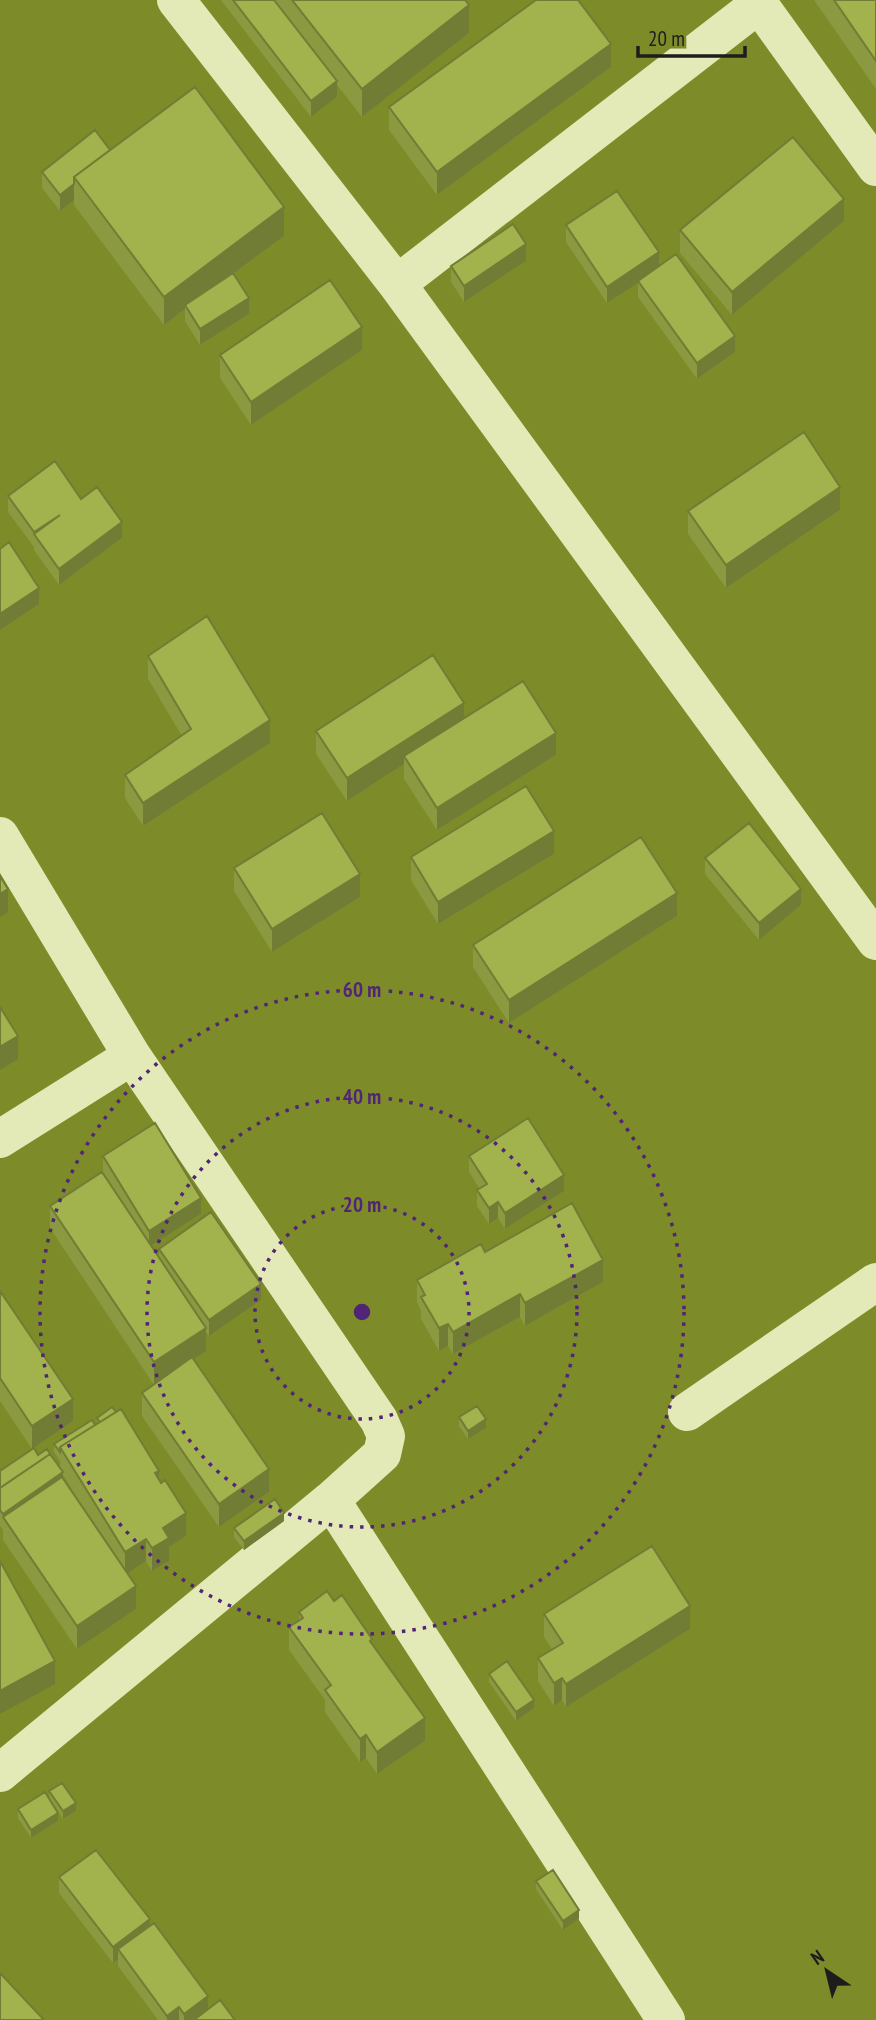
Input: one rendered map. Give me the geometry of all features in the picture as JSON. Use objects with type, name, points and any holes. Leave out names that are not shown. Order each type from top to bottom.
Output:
[{"type":"street","points":[[176,0],[397,284],[876,941]]},
{"type":"street","points":[[397,284],[758,2],[876,167]]},
{"type":"street","points":[[0,836],[132,1056],[380,1420],[386,1436],[382,1454],[331,1500],[0,1773]]},
{"type":"street","points":[[0,1139],[132,1056]]},
{"type":"street","points":[[687,1412],[876,1282]]},
{"type":"street","points":[[331,1500],[666,2020]]},
{"type":"building","points":[[233,0],[274,0],[337,81],[311,101]]},
{"type":"building","points":[[292,0],[465,0],[469,5],[362,89]]},
{"type":"building","points":[[536,0],[578,0],[611,44],[437,172],[389,107]]},
{"type":"building","points":[[834,0],[876,0],[876,61]]},
{"type":"building","points":[[195,87],[284,207],[164,297],[74,177]]},
{"type":"building","points":[[95,130],[110,150],[74,177],[74,184],[60,195],[42,172]]},
{"type":"building","points":[[793,137],[844,199],[732,292],[680,230]]},
{"type":"building","points":[[617,191],[659,252],[607,287],[566,225]]},
{"type":"building","points":[[513,224],[526,244],[464,286],[451,266]]},
{"type":"building","points":[[676,254],[735,336],[697,363],[638,281]]},
{"type":"building","points":[[233,273],[249,298],[200,329],[185,305]]},
{"type":"building","points":[[330,280],[362,327],[251,402],[220,355]]},
{"type":"building","points":[[804,432],[840,487],[726,565],[688,511]]},
{"type":"building","points":[[55,461],[81,499],[97,487],[122,522],[59,569],[34,534],[60,515],[34,532],[8,496]]},
{"type":"building","points":[[9,542],[39,588],[0,614],[0,549]]},
{"type":"building","points":[[207,616],[270,720],[143,803],[125,775],[191,729],[148,656]]},
{"type":"building","points":[[433,655],[464,703],[347,778],[316,731]]},
{"type":"building","points":[[523,681],[556,733],[437,808],[404,756]]},
{"type":"building","points":[[526,786],[554,831],[438,902],[411,857]]},
{"type":"building","points":[[322,813],[360,874],[272,929],[234,868]]},
{"type":"building","points":[[749,823],[801,889],[759,923],[705,858]]},
{"type":"building","points":[[641,837],[677,893],[509,1000],[473,945]]},
{"type":"building","points":[[0,876],[8,889],[0,894]]},
{"type":"building","points":[[0,1007],[18,1036],[0,1047]]},
{"type":"building","points":[[528,1118],[564,1175],[505,1213],[498,1202],[489,1208],[477,1190],[487,1184],[469,1156]]},
{"type":"building","points":[[155,1123],[201,1198],[149,1231],[103,1156]]},
{"type":"building","points":[[102,1172],[206,1328],[154,1362],[50,1206]]},
{"type":"building","points":[[572,1203],[603,1260],[525,1303],[520,1294],[453,1332],[448,1324],[439,1328],[421,1297],[425,1295],[417,1280],[481,1244],[485,1252]]},
{"type":"building","points":[[211,1212],[261,1284],[209,1320],[159,1249]]},
{"type":"building","points":[[0,1291],[73,1399],[32,1426],[0,1378]]},
{"type":"building","points":[[192,1357],[269,1469],[219,1504],[142,1393]]},
{"type":"building","points":[[477,1406],[486,1419],[468,1431],[459,1417]]},
{"type":"building","points":[[112,1407],[116,1412],[100,1422],[97,1418]]},
{"type":"building","points":[[121,1409],[159,1471],[155,1473],[161,1483],[165,1480],[186,1513],[163,1528],[169,1538],[152,1548],[146,1539],[125,1552],[60,1447]]},
{"type":"building","points":[[92,1420],[95,1425],[60,1447],[60,1452],[54,1444]]},
{"type":"building","points":[[34,1448],[38,1455],[47,1449],[50,1454],[0,1488],[0,1471]]},
{"type":"building","points":[[50,1454],[63,1472],[3,1514],[0,1510],[0,1488]]},
{"type":"building","points":[[62,1477],[136,1586],[77,1626],[3,1517]]},
{"type":"building","points":[[275,1499],[284,1513],[244,1541],[234,1528]]},
{"type":"building","points":[[652,1546],[690,1606],[566,1684],[562,1678],[554,1683],[538,1658],[563,1643],[544,1614]]},
{"type":"building","points":[[0,1561],[55,1661],[0,1691]]},
{"type":"building","points":[[327,1591],[334,1601],[342,1595],[372,1639],[370,1641],[425,1718],[377,1752],[366,1735],[360,1739],[325,1690],[331,1685],[289,1627],[303,1618],[299,1612]]},
{"type":"building","points":[[507,1661],[534,1700],[516,1712],[489,1674]]},
{"type":"building","points":[[62,1783],[76,1803],[63,1811],[49,1791]]},
{"type":"building","points":[[45,1792],[58,1813],[31,1830],[18,1809]]},
{"type":"building","points":[[96,1850],[150,1919],[113,1947],[59,1877]]},
{"type":"building","points":[[553,1870],[579,1910],[563,1921],[536,1881]]},
{"type":"building","points":[[154,1923],[208,1996],[184,2014],[179,2007],[167,2016],[118,1949]]},
{"type":"building","points":[[0,1973],[44,2020],[0,2020]]},
{"type":"building","points":[[220,2000],[235,2020],[194,2020]]}]
